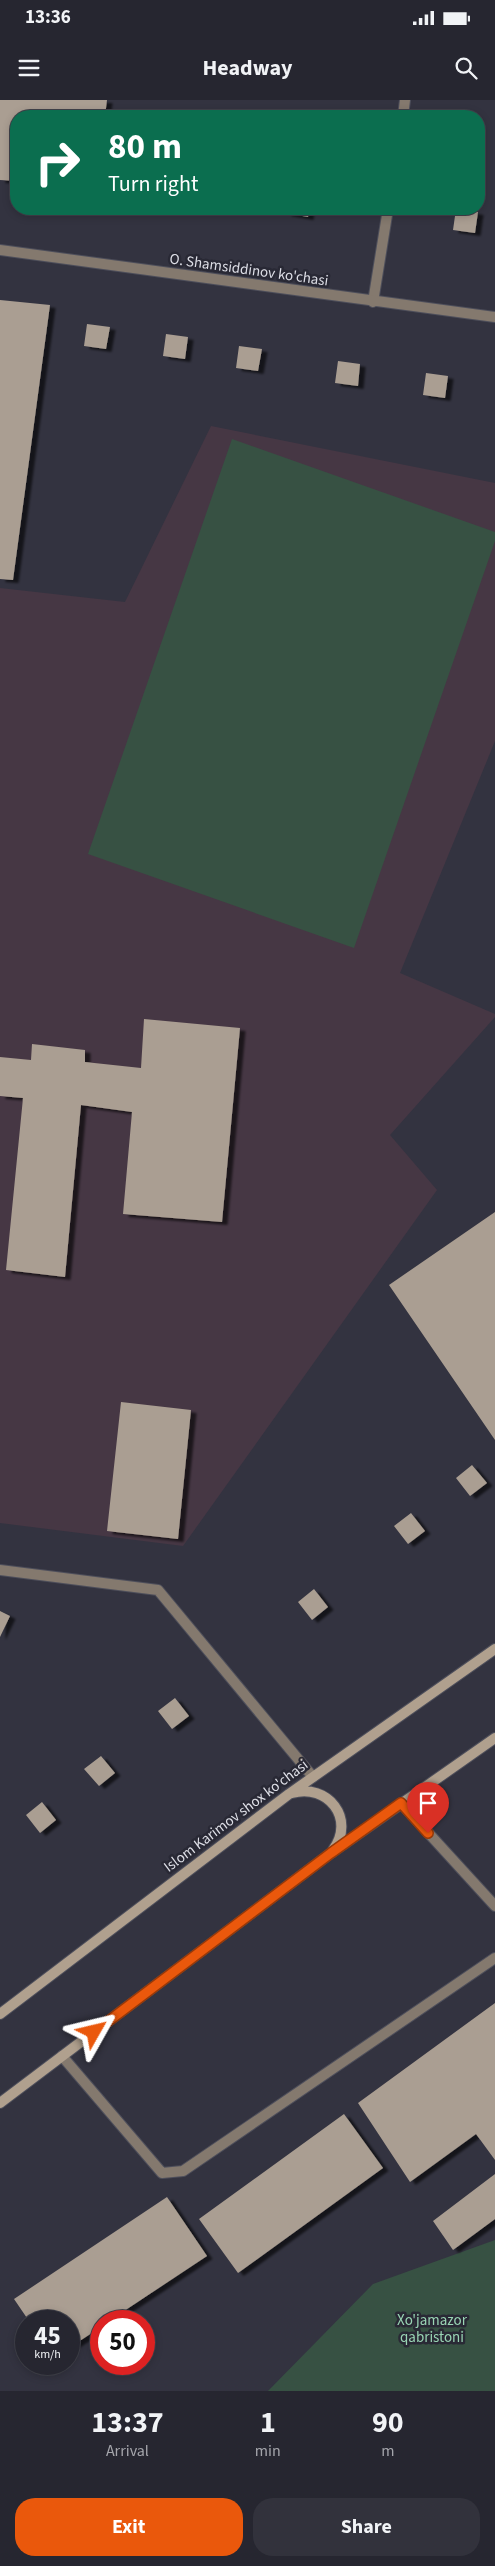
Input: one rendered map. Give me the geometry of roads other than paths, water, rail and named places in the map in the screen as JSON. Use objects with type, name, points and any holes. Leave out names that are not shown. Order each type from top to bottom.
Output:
[{"type":"main road","name":"Islom Karimov shox ko'chasi","points":[[0,2014],[289,1794],[495,1650]]},
{"type":"main road","points":[[0,2103],[331,1853],[495,1738]]},
{"type":"main road","points":[[289,1794],[311,1791],[331,1801],[341,1822],[339,1838],[331,1853]]},
{"type":"street","points":[[373,302],[387,215]]},
{"type":"street","name":"O. Shamsiddinov ko'chasi","points":[[0,250],[495,317]]},
{"type":"street","points":[[0,1570],[158,1590],[313,1777]]},
{"type":"street","points":[[401,1803],[495,1906]]},
{"type":"street","points":[[62,2056],[162,2173],[183,2171],[495,1958]]},
{"type":"park label","name":"Xo'jamazor qabristoni","points":[[432,2328]]}]
